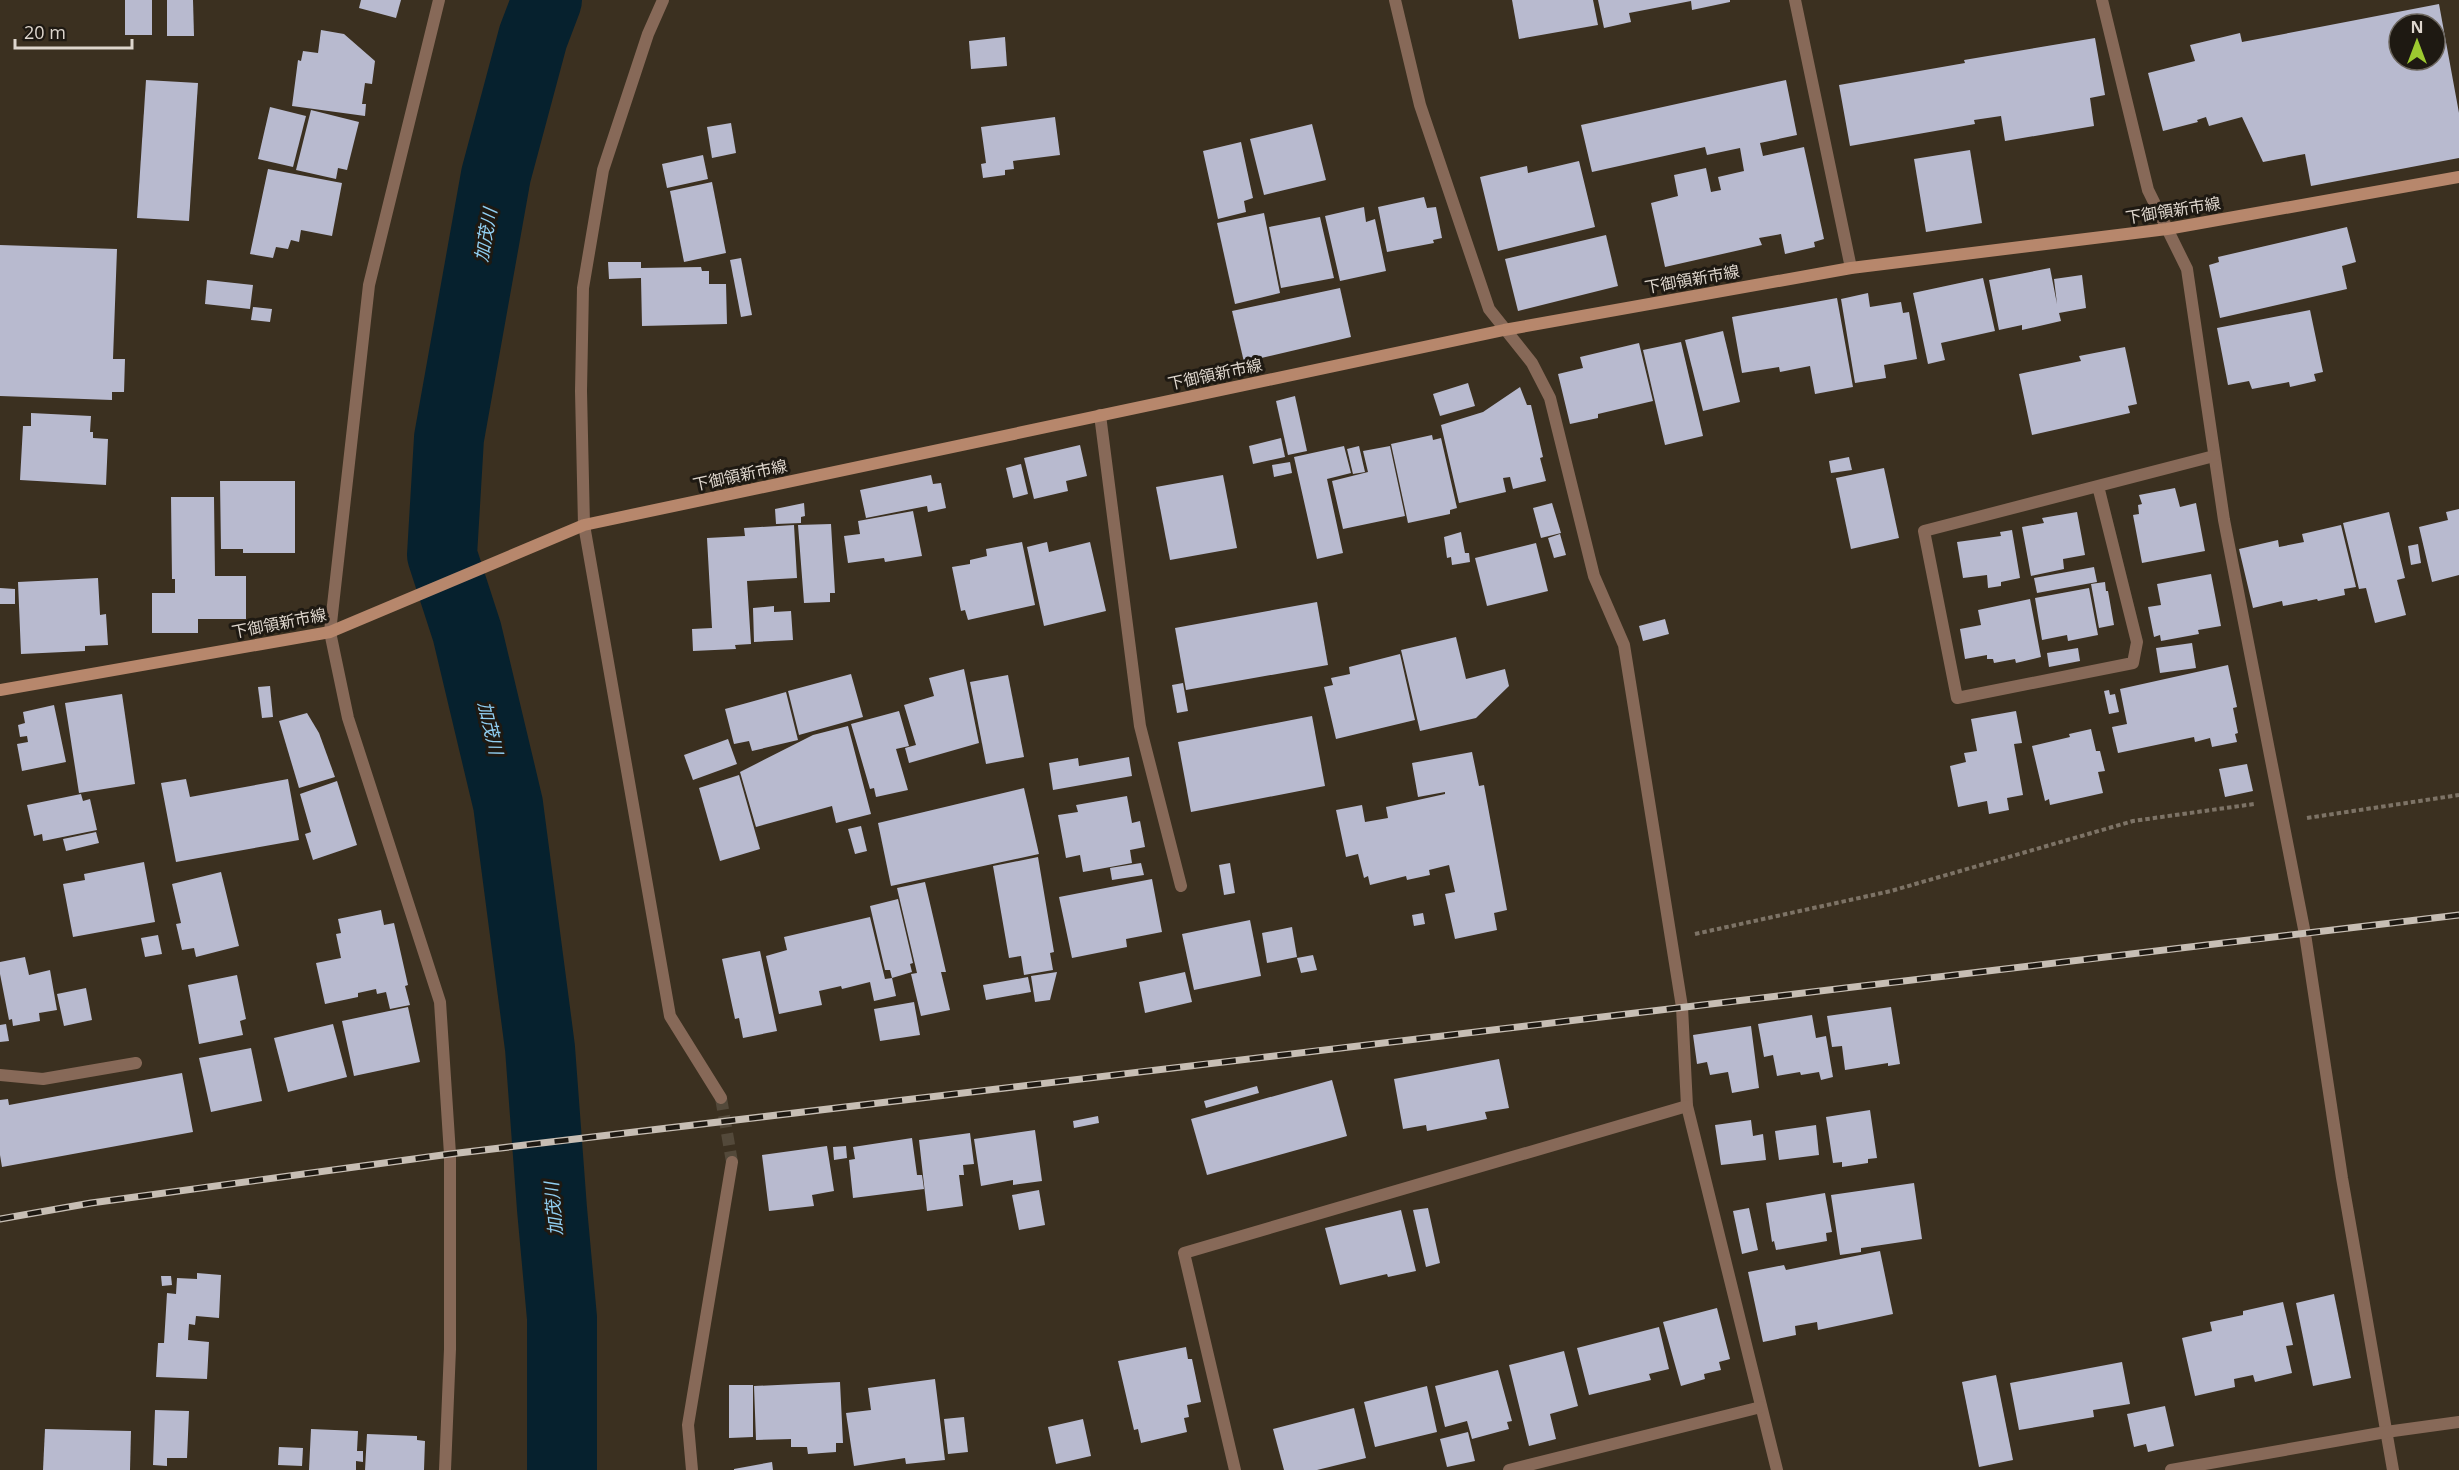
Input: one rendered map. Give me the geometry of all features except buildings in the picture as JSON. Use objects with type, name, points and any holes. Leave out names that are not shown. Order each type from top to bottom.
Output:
[{"type":"main road","name":"下御領新市線","points":[[0,690],[330,632],[584,525],[1504,330],[1851,268],[2167,229],[2459,177]]},
{"type":"street","points":[[439,0],[369,285],[330,632],[348,718],[440,1002],[450,1154],[450,1349],[445,1470]]},
{"type":"street","points":[[663,0],[648,34],[603,170],[583,288],[581,391],[584,525],[670,1016],[721,1098]]},
{"type":"street","points":[[1395,0],[1420,105],[1489,309],[1532,363],[1550,398],[1594,576],[1624,645],[1682,1007],[1686,1107],[1777,1470]]},
{"type":"street","points":[[1795,0],[1851,268]]},
{"type":"street","points":[[2102,0],[2148,190],[2187,269],[2224,520],[2305,933],[2342,1178],[2393,1470]]},
{"type":"street","points":[[1100,415],[1140,726],[1181,886]]},
{"type":"street","points":[[2098,486],[2137,642],[2133,663],[1957,698],[1924,531],[2098,486],[2214,456]]},
{"type":"street","points":[[0,1075],[43,1079],[136,1063]]},
{"type":"street","points":[[1235,1470],[1184,1253],[1686,1107]]},
{"type":"street","points":[[692,1470],[688,1425],[732,1162]]},
{"type":"street","points":[[1509,1470],[1761,1407]]},
{"type":"street","points":[[2171,1470],[2386,1432],[2459,1422]]},
{"type":"path","points":[[2283,822],[2459,795]]},
{"type":"path","points":[[1671,939],[1891,891],[2133,821],[2278,800]]},
{"type":"waterway","name":"加茂川","points":[[547,0],[533,37],[496,175],[449,438],[442,555],[467,632],[508,804],[540,1048],[562,1318],[562,1470]]},
{"type":"tunnel","points":[[721,1098],[732,1162]]},
{"type":"railway","points":[[0,1219],[91,1203],[450,1154],[2459,915]]}]
